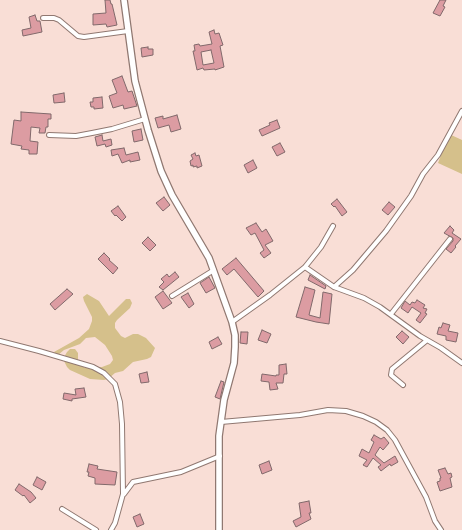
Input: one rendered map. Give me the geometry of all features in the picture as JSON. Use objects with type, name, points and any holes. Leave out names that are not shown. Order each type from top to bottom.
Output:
[{"type":"street","points":[[124,0],[135,81],[161,171],[172,195],[209,258],[232,322],[235,335],[235,355],[224,400],[221,422],[219,530]]},
{"type":"street","points":[[44,18],[54,18],[59,20],[78,36],[84,37],[128,31]]},
{"type":"street","points":[[334,287],[353,270],[386,231],[411,196],[423,174],[438,155],[462,111]]},
{"type":"street","points":[[50,135],[76,136],[112,129],[145,119]]},
{"type":"street","points":[[232,322],[270,295],[305,267],[322,247],[333,226]]},
{"type":"street","points":[[391,314],[450,239]]},
{"type":"street","points":[[305,267],[334,287],[364,298],[391,314],[426,341],[441,348],[462,363]]},
{"type":"street","points":[[172,296],[214,270]]},
{"type":"street","points":[[0,341],[93,367],[111,379],[115,384],[118,392],[122,424],[124,494],[115,523],[111,530]]},
{"type":"street","points":[[402,385],[391,375],[392,369],[426,341]]},
{"type":"street","points":[[221,422],[300,415],[328,410],[346,411],[376,422],[395,440],[426,497],[435,521],[441,530]]},
{"type":"street","points":[[124,494],[133,482],[181,472],[220,456]]},
{"type":"street","points":[[62,509],[96,530]]},
{"type":"shaded area","points":[[449,134],[462,140],[462,174],[438,163]]},
{"type":"shaded area","points":[[87,294],[99,301],[109,316],[126,299],[130,299],[132,303],[130,308],[117,320],[115,323],[115,328],[121,336],[125,338],[133,334],[138,334],[146,338],[155,348],[151,357],[133,362],[123,371],[115,373],[108,379],[104,380],[90,379],[70,370],[63,359],[70,349],[75,349],[78,353],[78,362],[85,368],[102,367],[110,364],[113,360],[105,345],[95,337],[86,338],[80,344],[64,350],[58,355],[54,352],[79,338],[89,329],[92,317],[83,297]]},
{"type":"building","points":[[105,0],[110,0],[112,4],[117,25],[107,27],[106,24],[93,25],[93,14],[106,13]]},
{"type":"building","points":[[440,0],[446,0],[443,6],[445,7],[440,16],[433,13]]},
{"type":"building","points":[[35,15],[37,21],[40,21],[42,32],[23,36],[22,30],[31,28],[29,17]]},
{"type":"building","points":[[214,30],[215,34],[219,33],[223,45],[220,46],[224,67],[215,70],[204,70],[203,68],[197,70],[193,51],[195,51],[194,45],[199,44],[200,46],[212,44],[209,32]],"holes":[[[211,50],[214,63],[203,65],[201,52]]]},
{"type":"building","points":[[148,47],[148,49],[153,49],[153,55],[142,57],[141,48]]},
{"type":"building","points":[[122,76],[128,92],[132,91],[137,106],[124,109],[123,105],[113,108],[109,96],[117,93],[112,80]]},
{"type":"building","points":[[64,93],[65,102],[54,103],[53,95]]},
{"type":"building","points":[[102,97],[103,108],[94,109],[94,107],[91,107],[90,102],[93,102],[93,98]]},
{"type":"building","points":[[21,112],[51,114],[51,119],[48,119],[48,127],[46,127],[45,133],[39,133],[40,128],[31,127],[30,141],[38,142],[37,154],[29,154],[29,150],[21,149],[22,146],[11,144],[14,120],[21,121]]},
{"type":"building","points":[[177,115],[181,129],[171,132],[169,125],[158,128],[155,118],[163,116],[163,119]]},
{"type":"building","points":[[277,120],[280,128],[262,136],[259,130],[270,125],[269,123]]},
{"type":"building","points":[[141,129],[143,140],[134,142],[132,131]]},
{"type":"building","points":[[102,135],[103,141],[111,139],[112,145],[106,147],[105,144],[97,146],[95,137]]},
{"type":"building","points":[[280,143],[285,152],[277,156],[272,147]]},
{"type":"building","points":[[124,148],[126,155],[138,152],[140,160],[130,162],[130,160],[122,163],[118,154],[112,156],[111,150]]},
{"type":"building","points":[[195,153],[196,156],[199,155],[202,166],[197,168],[197,166],[191,166],[190,161],[193,159],[191,155]]},
{"type":"building","points":[[253,160],[257,168],[248,173],[244,165]]},
{"type":"building","points":[[164,197],[170,205],[163,211],[156,203]]},
{"type":"building","points":[[337,199],[347,212],[342,216],[335,206],[334,207],[331,204]]},
{"type":"building","points":[[389,202],[395,207],[388,215],[382,210]]},
{"type":"building","points":[[118,206],[126,217],[122,221],[111,211]]},
{"type":"building","points":[[256,223],[262,232],[266,229],[273,241],[265,245],[271,253],[264,258],[260,253],[264,250],[255,233],[251,235],[246,228]]},
{"type":"building","points":[[450,226],[454,230],[452,233],[461,239],[451,253],[446,249],[453,241],[453,238],[444,233]]},
{"type":"building","points":[[148,237],[156,245],[150,251],[142,243]]},
{"type":"building","points":[[104,253],[118,268],[113,274],[98,259]]},
{"type":"building","points":[[236,258],[264,291],[258,297],[234,269],[227,275],[222,269]]},
{"type":"building","points":[[175,272],[179,277],[163,290],[159,287],[164,282],[161,279],[167,274],[169,277]]},
{"type":"building","points":[[310,275],[326,286],[325,289],[308,280]]},
{"type":"building","points":[[209,277],[215,288],[206,293],[200,283]]},
{"type":"building","points":[[305,287],[315,290],[309,315],[320,318],[323,292],[332,294],[329,324],[296,317]]},
{"type":"building","points":[[67,289],[73,294],[55,310],[50,304]]},
{"type":"building","points":[[163,291],[172,303],[163,309],[155,297]]},
{"type":"building","points":[[188,293],[194,304],[189,308],[181,297]]},
{"type":"building","points":[[417,300],[425,305],[423,308],[427,309],[425,313],[427,314],[420,323],[416,320],[421,313],[412,307],[408,313],[401,308],[405,301],[410,305],[412,302],[415,303]]},
{"type":"building","points":[[443,323],[450,325],[448,331],[458,333],[456,342],[446,340],[446,336],[437,334],[439,327],[441,328]]},
{"type":"building","points":[[262,330],[271,334],[267,343],[258,340]]},
{"type":"building","points":[[402,331],[409,337],[403,344],[396,337]]},
{"type":"building","points":[[241,332],[248,332],[247,344],[240,343]]},
{"type":"building","points":[[218,337],[222,344],[212,349],[209,342]]},
{"type":"building","points":[[286,364],[287,374],[284,374],[283,383],[276,383],[278,389],[270,390],[269,382],[261,381],[262,374],[279,375],[279,365]]},
{"type":"building","points":[[147,372],[149,382],[141,383],[139,374]]},
{"type":"building","points":[[221,381],[224,382],[220,399],[215,397]]},
{"type":"building","points":[[84,388],[86,397],[72,399],[72,401],[63,399],[64,393],[76,395],[75,389]]},
{"type":"building","points":[[374,435],[381,439],[384,437],[389,443],[383,450],[380,447],[375,455],[384,463],[395,456],[398,462],[391,466],[390,464],[381,471],[378,467],[381,465],[373,458],[367,467],[363,465],[367,460],[359,456],[362,449],[369,453],[374,442],[371,440]]},
{"type":"building","points":[[269,461],[272,470],[262,474],[259,465]]},
{"type":"building","points":[[89,464],[98,466],[97,469],[117,472],[115,485],[95,484],[95,478],[88,476],[89,472],[87,472]]},
{"type":"building","points":[[445,468],[448,474],[451,473],[452,477],[450,478],[452,487],[440,491],[437,482],[440,481],[441,478],[438,470]]},
{"type":"building","points":[[37,477],[46,482],[42,490],[33,485]]},
{"type":"building","points":[[19,484],[31,492],[36,498],[30,503],[24,495],[23,496],[15,490]]},
{"type":"building","points":[[309,501],[311,513],[309,513],[311,519],[296,527],[293,521],[301,517],[299,503]]},
{"type":"building","points":[[140,514],[144,524],[137,527],[133,517]]}]
